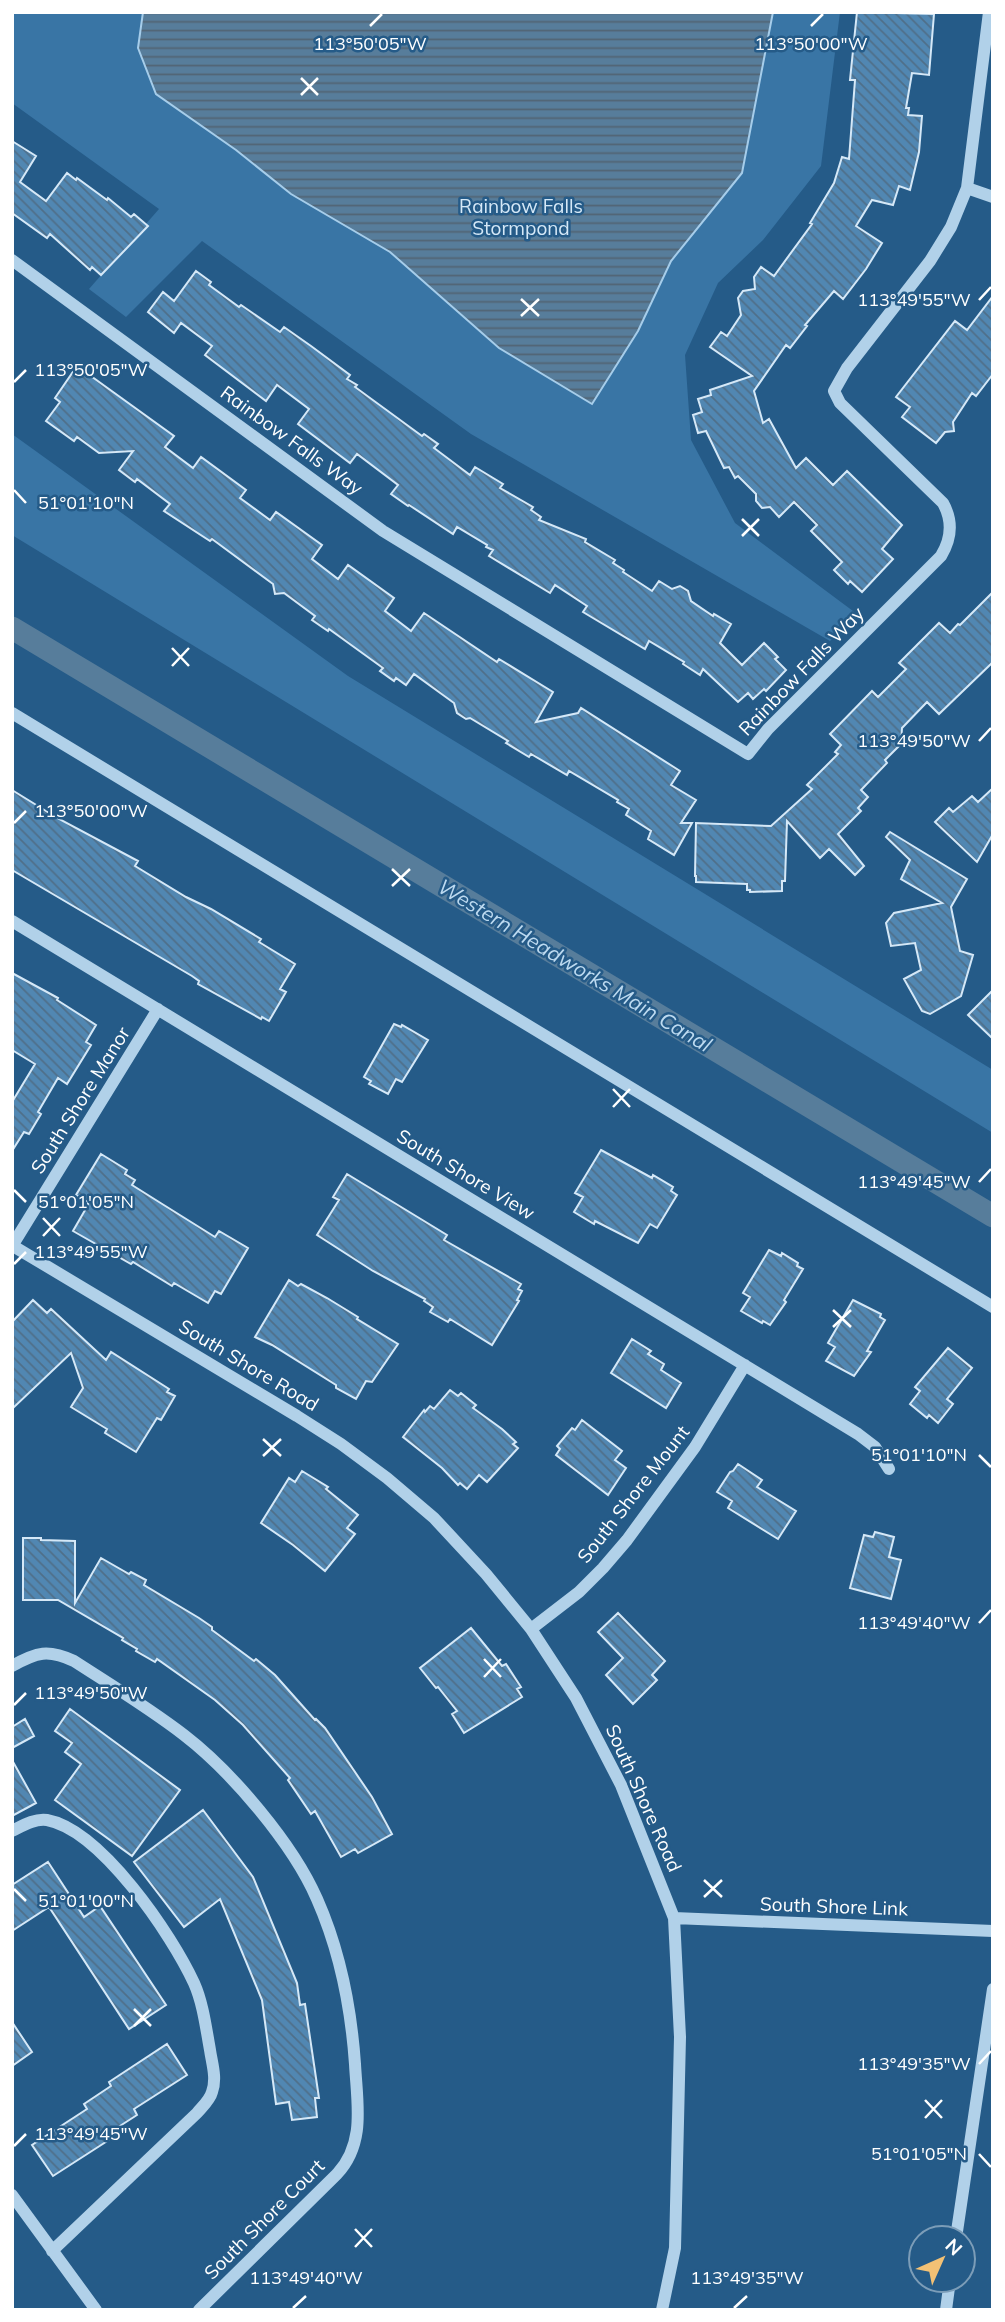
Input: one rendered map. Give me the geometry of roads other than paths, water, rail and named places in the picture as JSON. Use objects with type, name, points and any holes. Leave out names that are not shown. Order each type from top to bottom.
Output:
[{"type":"street","name":"Rainbow Falls Way","points":[[12,260],[383,531],[748,754],[768,729],[941,556],[946,547],[951,530],[950,517],[943,503],[840,403],[834,391],[847,368],[930,261],[951,227],[967,188],[989,12]]},
{"type":"street","points":[[967,188],[993,197]]},
{"type":"street","points":[[12,713],[993,1307]]},
{"type":"street","name":"South Shore View","points":[[12,921],[858,1434],[875,1447],[890,1469]]},
{"type":"street","name":"South Shore Manor","points":[[12,1246],[158,1009]]},
{"type":"street","name":"South Shore Road","points":[[12,1246],[341,1444],[387,1478],[434,1518],[486,1574],[531,1629],[576,1698],[621,1785],[674,1918],[680,2037],[675,2248],[662,2310]]},
{"type":"street","name":"South Shore Mount","points":[[531,1629],[579,1592],[626,1540],[695,1447],[745,1365]]},
{"type":"street","name":"South Shore Court","points":[[12,1666],[28,1657],[43,1653],[58,1654],[74,1661],[186,1736],[243,1790],[279,1837],[316,1897],[335,1945],[353,2031],[357,2140],[346,2165],[199,2310]]},
{"type":"street","points":[[12,1831],[45,1819],[68,1827],[103,1853],[134,1888],[194,1984],[215,2079],[212,2095],[197,2113],[52,2251]]},
{"type":"street","name":"South Shore Link","points":[[674,1918],[993,1931]]},
{"type":"street","points":[[958,2224],[993,1989]]},
{"type":"street","points":[[12,2195],[96,2310]]},
{"type":"waterway","name":"Western Headworks Main Canal","points":[[12,628],[993,1216]]},
{"type":"park label","name":"Rainbow Falls Stormpond","points":[[521,217]]}]
